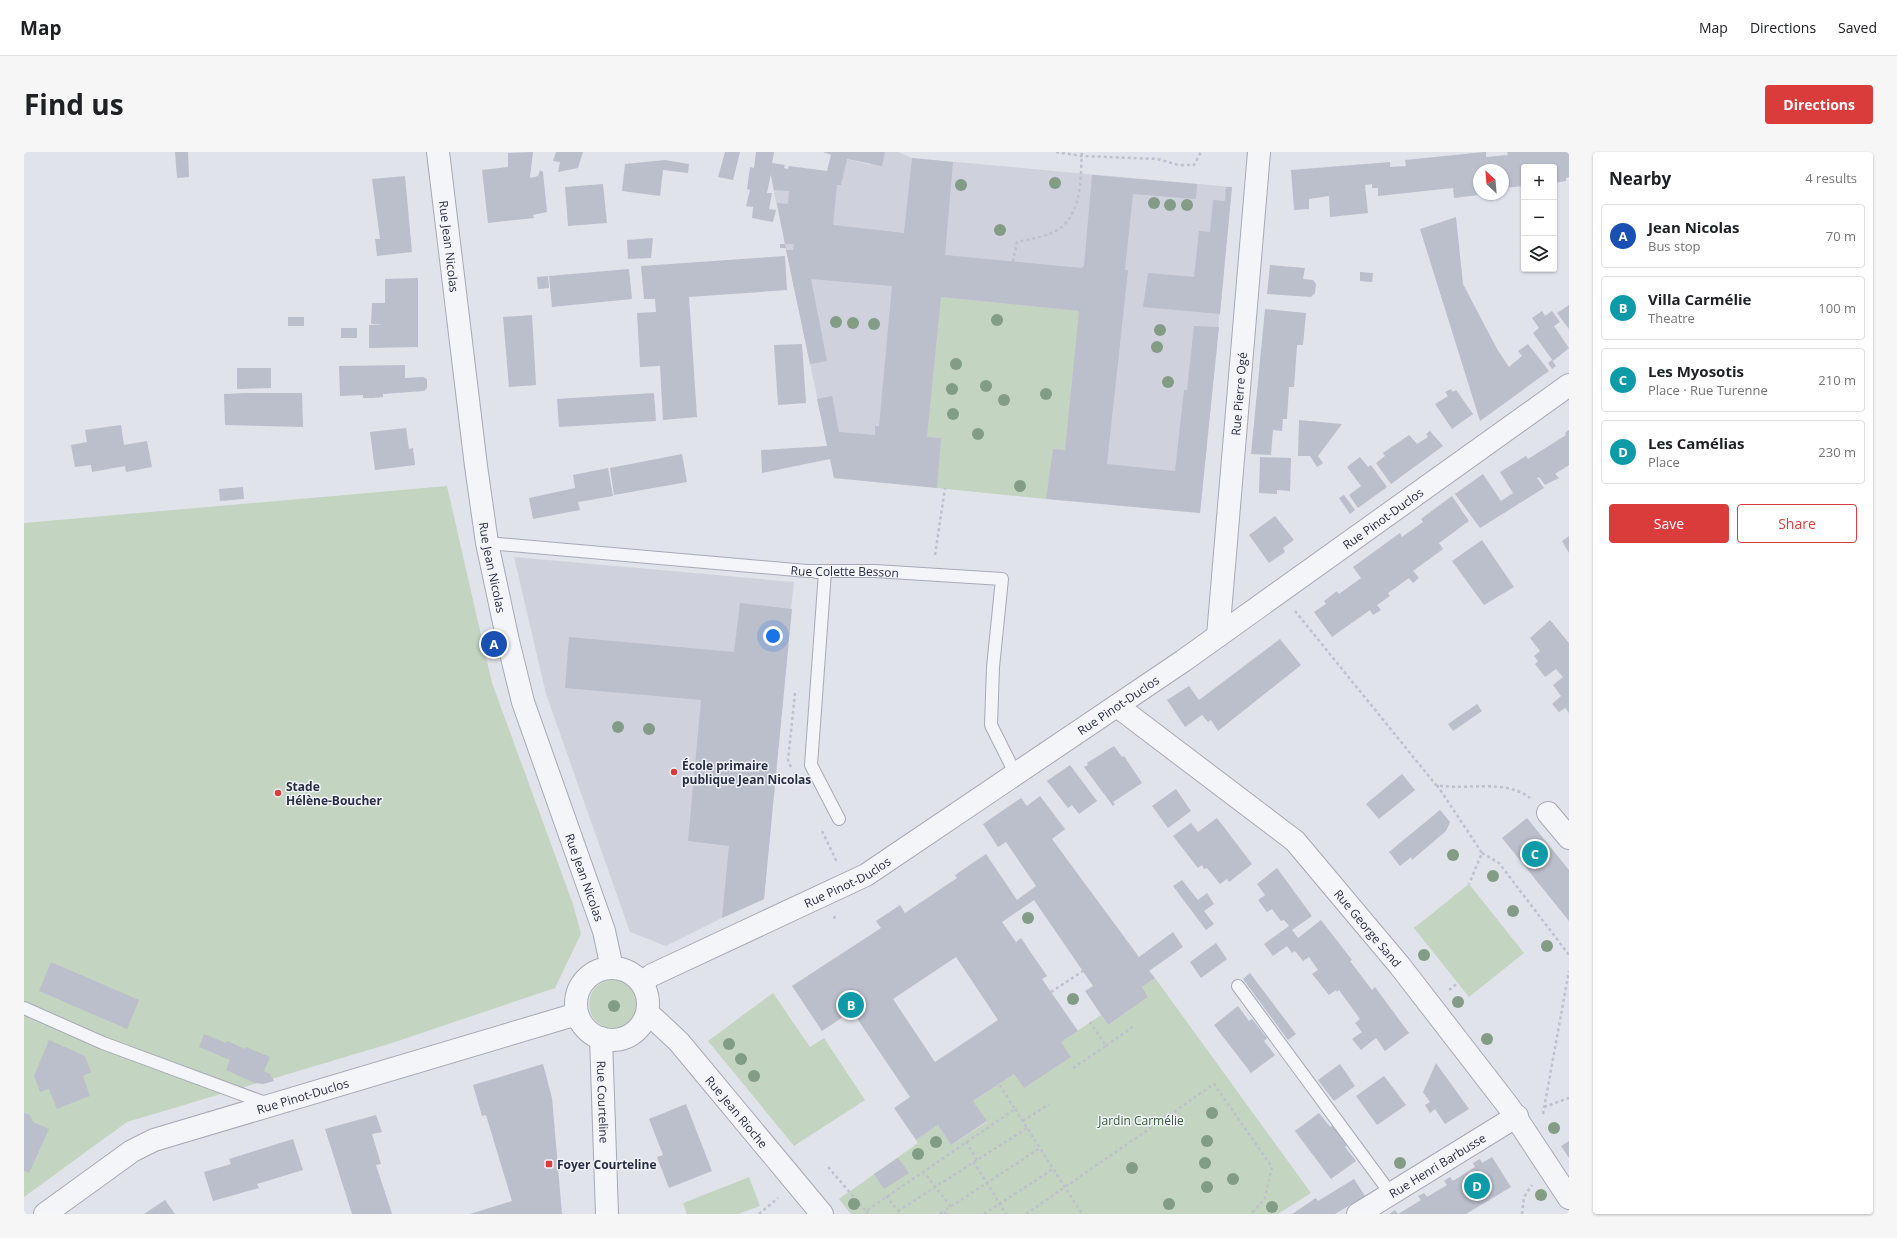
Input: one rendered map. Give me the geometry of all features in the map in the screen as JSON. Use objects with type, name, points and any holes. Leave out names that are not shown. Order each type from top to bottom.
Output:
[{"type":"street","name":"Rue Jean Nicolas","points":[[438,152],[476,466],[487,543],[523,702],[604,931],[612,968]]},
{"type":"street","name":"Rue Pierre Ogé","points":[[1218,636],[1259,152]]},
{"type":"street","name":"Rue Pinot-Duclos","points":[[642,983],[652,975],[866,875],[1016,775],[1218,636],[1569,386]]},
{"type":"street","name":"Rue George Sand","points":[[1117,706],[1295,841],[1400,966],[1517,1116],[1569,1198]]},
{"type":"street","points":[[1548,813],[1569,838]]},
{"type":"street","points":[[612,968],[630,972],[642,983],[646,989],[649,1001],[648,1013],[642,1024],[634,1033],[624,1039],[612,1040],[600,1038],[590,1033],[582,1025],[577,1014],[576,1002],[578,990],[584,980],[594,972],[612,968]]},
{"type":"street","name":"Rue Jean Rioche","points":[[648,1013],[679,1042],[822,1214]]},
{"type":"street","name":"Rue Pinot-Duclos","points":[[45,1214],[132,1151],[154,1140],[577,1014]]},
{"type":"street","name":"Rue Courteline","points":[[600,1038],[604,1097],[607,1214]]},
{"type":"street","name":"Rue Henri Barbusse","points":[[1358,1214],[1517,1116]]},
{"type":"lane","name":"Rue Colette Besson","points":[[487,543],[807,571],[876,571],[1002,579],[993,667],[991,725],[1016,775]]},
{"type":"lane","points":[[807,571],[825,572],[811,765],[839,819]]},
{"type":"lane","points":[[1238,986],[1391,1194]]},
{"type":"lane","points":[[24,1008],[103,1043],[272,1106]]},
{"type":"path","points":[[1056,152],[1158,159],[1178,165],[1194,165],[1201,152]]},
{"type":"path","points":[[1013,262],[1017,242],[1056,231],[1068,220],[1077,206],[1082,154]]},
{"type":"path","points":[[932,575],[945,488]]},
{"type":"path","points":[[1279,592],[1436,785],[1482,853],[1499,863],[1569,955]]},
{"type":"path","points":[[1436,785],[1448,787],[1506,787],[1524,794],[1548,813]]},
{"type":"path","points":[[1469,884],[1482,853]]},
{"type":"path","points":[[834,916],[836,921]]},
{"type":"path","points":[[1051,992],[1083,971]]},
{"type":"path","points":[[1569,971],[1545,1106],[1569,1098]]},
{"type":"path","points":[[1090,1022],[1106,1046]]},
{"type":"path","points":[[1073,1068],[1134,1026]]},
{"type":"path","points":[[999,1084],[1082,1214]]},
{"type":"path","points":[[1026,1214],[1214,1084],[1272,1167],[1265,1198],[1251,1214]]},
{"type":"path","points":[[1022,1121],[1049,1104]]},
{"type":"path","points":[[866,1211],[1015,1109]]},
{"type":"path","points":[[898,1211],[1027,1128]]},
{"type":"path","points":[[966,1142],[977,1160]]},
{"type":"path","points":[[940,1214],[945,1213],[951,1207],[1040,1148]]},
{"type":"path","points":[[973,1162],[1006,1214]]},
{"type":"path","points":[[828,1167],[869,1214]]},
{"type":"path","points":[[984,1214],[1053,1169]]},
{"type":"path","points":[[923,1171],[951,1207]]},
{"type":"path","points":[[1522,1214],[1524,1198],[1536,1179]]},
{"type":"path","points":[[886,1196],[901,1214]]},
{"type":"shaded area","points":[[872,152],[898,152],[912,158],[1232,187],[1200,513],[834,478],[770,173],[824,182],[831,155],[871,165]]},
{"type":"shaded area","name":"École primaire publique Jean Nicolas","points":[[514,557],[794,582],[782,688],[764,899],[666,946],[630,932],[546,694]]},
{"type":"green space","points":[[941,297],[1079,311],[1065,450],[1053,449],[1046,499],[937,488],[941,438],[927,437]]},
{"type":"green space","name":"Stade Hélène-Boucher","points":[[447,486],[492,683],[573,904],[581,934],[555,988],[392,1043],[127,1122],[24,1197],[24,523]]},
{"type":"green space","points":[[1469,884],[1524,953],[1469,997],[1414,928]]},
{"type":"green space","name":"Jardin Carmélie","points":[[1155,978],[1311,1193],[1278,1214],[851,1214],[839,1199],[918,1143],[916,1140],[938,1125],[951,1145],[987,1122],[973,1101],[1101,1015],[1108,1025],[1148,997],[1142,987]]},
{"type":"green space","points":[[613,980],[622,982],[630,987],[635,995],[637,1004],[635,1013],[630,1021],[622,1026],[613,1028],[604,1026],[596,1021],[591,1013],[589,1004],[591,995],[596,987],[604,982]]},
{"type":"green space","points":[[773,993],[810,1047],[824,1038],[865,1100],[794,1146],[708,1041]]},
{"type":"green space","points":[[749,1177],[760,1206],[738,1214],[687,1214],[683,1203]]},
{"type":"building","points":[[175,152],[188,152],[189,177],[177,178]]},
{"type":"building","points":[[533,152],[530,178],[538,176],[540,170],[543,172],[547,212],[533,215],[534,218],[488,223],[482,170],[508,167],[508,153]]},
{"type":"building","points":[[556,152],[583,152],[578,168],[558,172],[560,162],[553,161]]},
{"type":"building","points":[[725,152],[740,152],[733,180],[718,177]]},
{"type":"building","points":[[756,152],[774,152],[772,163],[785,165],[784,168],[788,169],[789,166],[827,171],[831,155],[823,152],[885,152],[882,166],[847,159],[841,185],[837,185],[833,225],[904,233],[912,158],[953,162],[945,255],[1082,268],[1084,266],[1092,175],[1197,184],[1196,199],[1133,194],[1125,270],[1128,270],[1107,464],[1175,471],[1184,390],[1187,390],[1194,326],[1219,327],[1200,513],[1046,499],[1053,449],[1065,450],[1079,311],[941,297],[927,437],[941,438],[937,488],[834,478],[830,459],[762,473],[761,450],[827,446],[817,399],[832,396],[839,432],[875,435],[875,426],[879,426],[892,286],[811,279],[827,361],[810,364],[786,250],[793,250],[794,244],[785,244],[777,203],[788,204],[789,191],[774,190],[771,174],[767,193],[772,193],[769,209],[776,210],[773,222],[752,218],[753,207],[746,206],[750,190],[747,189],[750,167],[754,168]]},
{"type":"building","points":[[1486,152],[1486,157],[1508,155],[1507,152],[1569,152],[1569,177],[1566,178],[1566,181],[1557,182],[1557,164],[1521,164],[1521,186],[1509,187],[1509,164],[1473,164],[1473,196],[1454,198],[1453,188],[1378,196],[1378,188],[1372,188],[1372,184],[1365,185],[1368,213],[1330,217],[1329,196],[1309,199],[1309,209],[1294,210],[1291,170],[1390,162],[1390,167],[1406,166],[1405,160]]},
{"type":"building","points":[[665,160],[689,164],[688,173],[663,170],[660,196],[622,191],[625,164]]},
{"type":"building","points":[[405,176],[412,252],[377,256],[375,239],[380,239],[372,179]]},
{"type":"building","points":[[603,184],[607,223],[568,226],[565,187]]},
{"type":"building","points":[[1226,187],[1232,187],[1220,314],[1143,307],[1148,273],[1194,277],[1199,231],[1210,232],[1213,200],[1225,201]]},
{"type":"building","points":[[1456,217],[1463,284],[1497,349],[1509,367],[1522,356],[1518,351],[1528,344],[1549,371],[1480,421],[1420,229]]},
{"type":"building","points":[[653,238],[651,258],[628,259],[627,240]]},
{"type":"building","points":[[780,244],[785,244],[786,248],[780,248]]},
{"type":"building","points":[[785,256],[787,290],[689,297],[697,417],[663,420],[660,366],[640,367],[637,313],[656,312],[655,299],[644,299],[641,266]]},
{"type":"building","points":[[1270,265],[1305,268],[1303,279],[1313,280],[1316,284],[1315,293],[1311,297],[1267,294]]},
{"type":"building","points":[[629,269],[632,299],[552,307],[549,276]]},
{"type":"building","points":[[1360,272],[1373,273],[1372,282],[1360,281]]},
{"type":"building","points":[[548,276],[549,288],[538,289],[537,277]]},
{"type":"building","points":[[418,278],[418,347],[369,348],[369,325],[384,325],[371,324],[372,303],[385,303],[385,279]]},
{"type":"building","points":[[1569,305],[1569,329],[1557,313]]},
{"type":"building","points":[[1265,309],[1306,313],[1303,345],[1297,345],[1294,387],[1289,387],[1287,419],[1283,419],[1282,431],[1273,430],[1271,455],[1251,454]]},
{"type":"building","points":[[1542,311],[1545,316],[1552,311],[1560,322],[1554,326],[1569,348],[1553,361],[1533,333],[1539,328],[1532,318]]},
{"type":"building","points":[[532,315],[536,385],[509,387],[503,317]]},
{"type":"building","points":[[288,317],[304,317],[304,326],[288,326]]},
{"type":"building","points":[[341,328],[357,328],[357,338],[341,338]]},
{"type":"building","points":[[802,344],[806,403],[778,405],[774,345]]},
{"type":"building","points":[[1552,360],[1556,366],[1552,369],[1548,363]]},
{"type":"building","points":[[405,365],[405,378],[423,377],[427,379],[427,388],[424,391],[383,394],[383,397],[373,398],[363,398],[363,395],[340,396],[339,366]]},
{"type":"building","points":[[237,368],[271,368],[271,388],[237,389]]},
{"type":"building","points":[[1451,389],[1453,392],[1456,390],[1473,414],[1452,429],[1435,404],[1448,396],[1445,392]]},
{"type":"building","points":[[302,393],[303,427],[225,425],[224,394]]},
{"type":"building","points":[[654,393],[656,421],[559,427],[557,399]]},
{"type":"building","points":[[1299,420],[1342,424],[1318,456],[1323,463],[1317,467],[1310,456],[1298,456]]},
{"type":"building","points":[[121,425],[124,445],[147,441],[152,467],[126,472],[125,466],[92,472],[91,465],[75,467],[71,445],[87,442],[85,430]]},
{"type":"building","points":[[406,428],[409,449],[413,448],[415,465],[375,470],[370,432]]},
{"type":"building","points":[[1569,430],[1569,465],[1555,474],[1559,478],[1545,485],[1539,477],[1537,478],[1544,488],[1480,528],[1455,494],[1483,474],[1501,501],[1513,493],[1500,472],[1526,456],[1528,459],[1566,435],[1565,433]]},
{"type":"building","points":[[1430,431],[1443,446],[1391,484],[1376,463],[1385,456],[1383,453],[1409,435],[1417,444],[1428,437],[1426,434]]},
{"type":"building","points":[[682,454],[687,482],[614,495],[610,468]]},
{"type":"building","points":[[1260,457],[1291,458],[1290,491],[1277,490],[1277,494],[1259,493]]},
{"type":"building","points":[[1360,457],[1368,467],[1371,465],[1387,487],[1358,508],[1349,495],[1361,486],[1347,467]]},
{"type":"building","points":[[608,468],[613,496],[578,502],[580,510],[533,519],[529,498],[575,488],[573,475]]},
{"type":"building","points":[[243,487],[244,499],[220,501],[219,489]]},
{"type":"building","points":[[1344,495],[1355,510],[1350,514],[1339,498]]},
{"type":"building","points":[[1452,496],[1469,521],[1439,543],[1443,549],[1413,571],[1419,578],[1413,583],[1409,578],[1388,593],[1390,596],[1377,605],[1381,610],[1373,615],[1370,610],[1332,637],[1314,612],[1326,604],[1324,601],[1337,591],[1339,594],[1361,578],[1353,567],[1400,533],[1402,537],[1423,522],[1421,519]]},
{"type":"building","points":[[1275,516],[1294,540],[1283,548],[1285,552],[1269,563],[1249,535]]},
{"type":"building","points":[[1569,536],[1569,553],[1562,541]]},
{"type":"building","points":[[1482,540],[1514,587],[1484,605],[1452,561]]},
{"type":"building","points":[[740,603],[792,609],[764,899],[722,918],[729,846],[688,841],[701,700],[565,688],[569,637],[734,652]]},
{"type":"building","points":[[1550,620],[1569,643],[1569,713],[1565,708],[1559,712],[1552,704],[1561,696],[1553,685],[1563,677],[1556,669],[1545,677],[1535,664],[1538,661],[1534,656],[1540,651],[1530,638]]},
{"type":"building","points":[[1280,639],[1301,665],[1218,731],[1211,720],[1208,722],[1202,715],[1185,727],[1167,700],[1189,686],[1199,700]]},
{"type":"building","points":[[1477,704],[1482,711],[1453,731],[1448,724]]},
{"type":"building","points":[[1114,746],[1122,757],[1124,756],[1142,783],[1113,802],[1115,804],[1113,806],[1084,767],[1088,765],[1087,763]]},
{"type":"building","points":[[1070,765],[1097,801],[1079,814],[1072,805],[1068,808],[1047,781]]},
{"type":"building","points":[[1402,774],[1415,790],[1379,819],[1366,804]]},
{"type":"building","points":[[1176,789],[1191,811],[1168,828],[1152,806]]},
{"type":"building","points":[[1040,796],[1065,829],[1052,839],[1139,957],[1173,932],[1183,947],[1149,971],[1155,978],[1142,987],[1148,997],[1108,1025],[1085,991],[1093,986],[1034,900],[1002,922],[1016,942],[1021,938],[1047,976],[1042,979],[1078,1031],[1061,1042],[1071,1057],[1024,1088],[1014,1074],[973,1101],[987,1121],[951,1145],[938,1125],[916,1140],[894,1108],[910,1097],[852,1011],[822,1031],[792,986],[881,928],[876,921],[900,905],[905,913],[957,878],[955,875],[986,854],[1017,900],[1036,886],[1006,842],[998,847],[983,824],[1021,798],[1027,806]],"holes":[[[956,957],[998,1020],[935,1062],[893,999]]]},
{"type":"building","points":[[1440,810],[1450,822],[1446,831],[1412,860],[1411,857],[1400,866],[1389,852]]},
{"type":"building","points":[[1217,818],[1252,864],[1229,882],[1227,879],[1220,884],[1207,868],[1204,869],[1202,865],[1198,868],[1173,836],[1191,823],[1198,832]]},
{"type":"building","points":[[1527,818],[1569,870],[1569,921],[1502,838]]},
{"type":"building","points":[[1277,868],[1312,916],[1292,930],[1298,938],[1321,920],[1352,960],[1350,961],[1372,990],[1375,987],[1409,1033],[1385,1051],[1376,1038],[1361,1050],[1352,1039],[1362,1032],[1355,1023],[1360,1019],[1339,990],[1337,992],[1336,990],[1329,995],[1312,974],[1318,970],[1309,957],[1303,961],[1295,951],[1292,953],[1287,946],[1273,956],[1264,944],[1289,926],[1284,920],[1281,921],[1272,909],[1267,912],[1258,900],[1265,895],[1257,884]]},
{"type":"building","points":[[1182,880],[1198,900],[1207,893],[1214,904],[1204,911],[1214,924],[1206,930],[1173,886]]},
{"type":"building","points":[[1216,943],[1227,959],[1201,978],[1190,962]]},
{"type":"building","points":[[51,962],[139,1000],[127,1029],[39,991]]},
{"type":"building","points":[[1250,973],[1296,1034],[1288,1040],[1243,979]]},
{"type":"building","points":[[1238,1006],[1249,1021],[1252,1019],[1267,1038],[1264,1041],[1275,1055],[1251,1073],[1214,1025]]},
{"type":"building","points":[[204,1034],[226,1043],[227,1041],[245,1049],[246,1047],[270,1057],[264,1071],[270,1074],[274,1081],[263,1084],[255,1083],[226,1070],[230,1060],[199,1047]]},
{"type":"building","points":[[49,1040],[85,1056],[91,1072],[83,1076],[90,1096],[57,1109],[49,1089],[40,1092],[34,1076]]},
{"type":"building","points":[[1436,1063],[1469,1109],[1445,1124],[1435,1109],[1430,1113],[1425,1105],[1430,1102],[1423,1092]]},
{"type":"building","points":[[543,1064],[552,1098],[562,1214],[470,1214],[512,1201],[486,1115],[482,1116],[473,1085]]},
{"type":"building","points":[[1340,1064],[1355,1086],[1334,1101],[1318,1080]]},
{"type":"building","points":[[1384,1076],[1406,1105],[1377,1125],[1356,1096]]},
{"type":"building","points":[[686,1104],[712,1171],[669,1188],[657,1157],[663,1155],[649,1119]]},
{"type":"building","points":[[24,1113],[30,1115],[33,1122],[49,1129],[29,1173],[24,1171]]},
{"type":"building","points":[[1319,1113],[1330,1127],[1333,1125],[1348,1144],[1345,1147],[1356,1161],[1331,1179],[1295,1131]]},
{"type":"building","points":[[376,1115],[382,1132],[372,1134],[381,1164],[376,1165],[392,1214],[352,1214],[325,1129]]},
{"type":"building","points":[[293,1139],[303,1170],[257,1184],[259,1188],[213,1201],[204,1172],[231,1164],[229,1159]]},
{"type":"building","points":[[1569,1141],[1569,1158],[1561,1146]]},
{"type":"building","points":[[1492,1157],[1511,1187],[1466,1214],[1398,1214],[1421,1200],[1418,1196],[1424,1193],[1427,1197],[1447,1185],[1444,1181],[1450,1177],[1453,1181],[1475,1167],[1473,1163],[1480,1159],[1482,1163]]},
{"type":"building","points":[[898,1158],[909,1173],[884,1189],[874,1174]]},
{"type":"building","points":[[1354,1179],[1365,1196],[1335,1214],[1292,1214],[1316,1198],[1318,1201]]},
{"type":"building","points":[[165,1200],[175,1214],[144,1214]]},
{"type":"building","points":[[1395,1210],[1398,1214],[1389,1214]]},
{"type":"place","name":"Jean Nicolas","points":[[494,644]]},
{"type":"place","name":"École primaire publique Jean Nicolas","points":[[674,772]]},
{"type":"place","name":"Stade Hélène-Boucher","points":[[278,793]]},
{"type":"place","name":"Les Myosotis","points":[[1535,854]]},
{"type":"place","name":"Villa Carmélie","points":[[851,1005]]},
{"type":"place","name":"Foyer Courteline","points":[[549,1164]]},
{"type":"place","name":"Les Camélias","points":[[1477,1186]]}]
